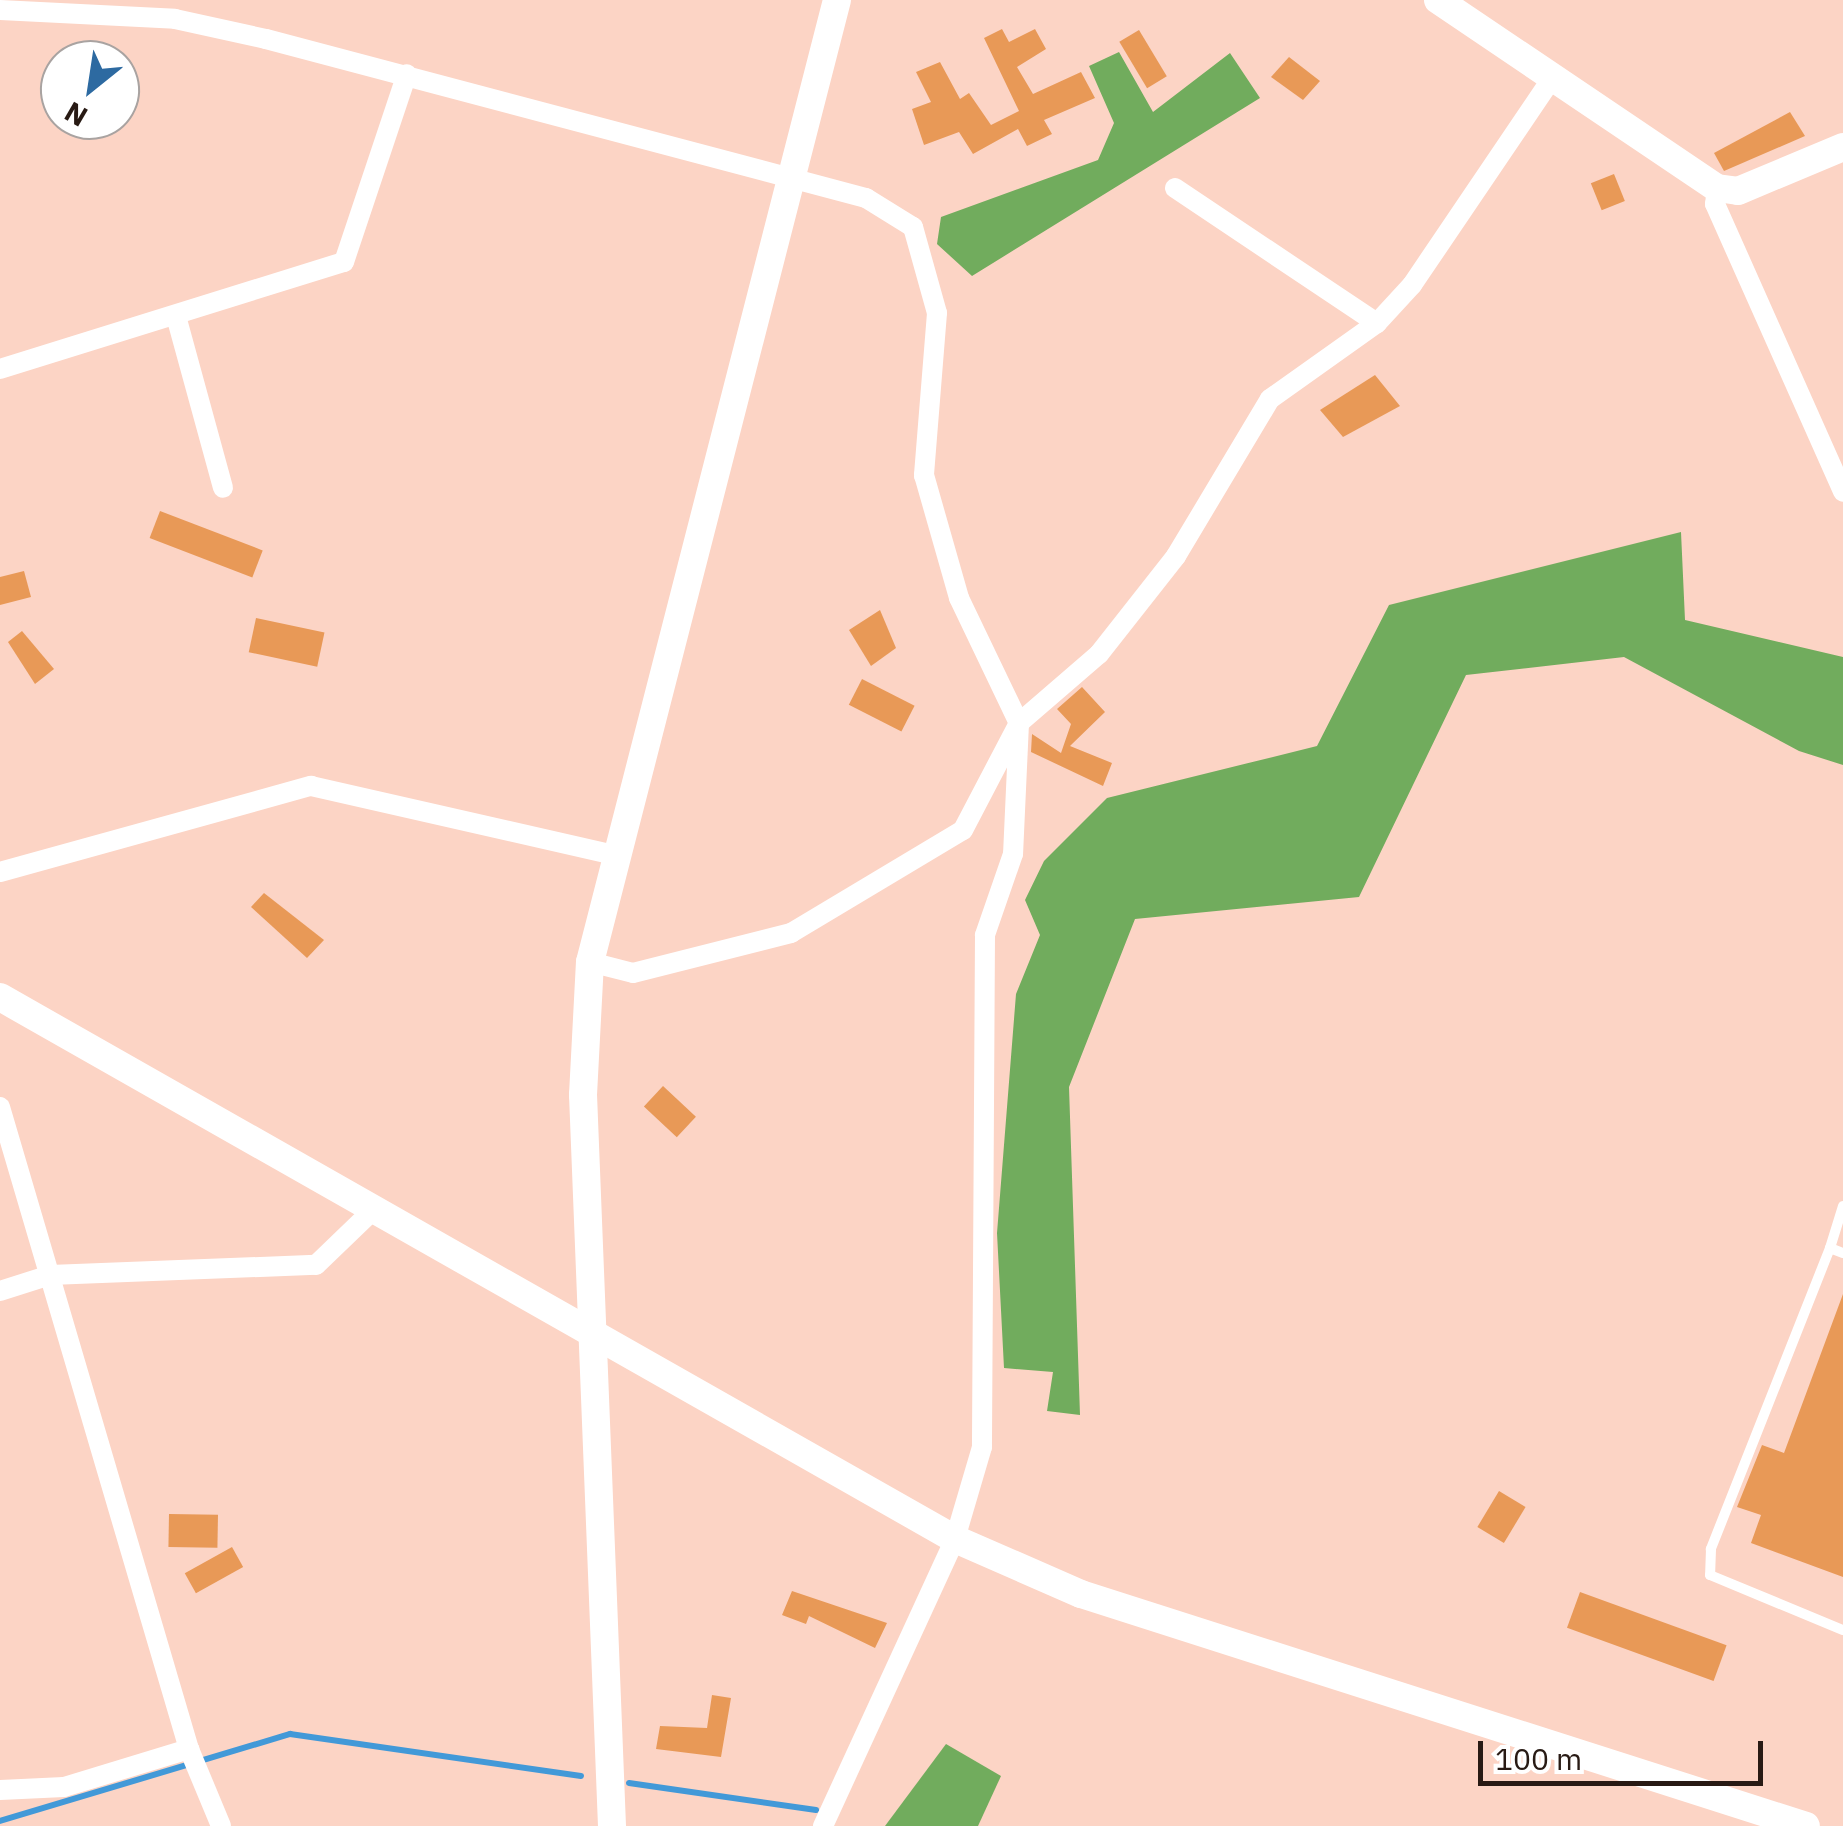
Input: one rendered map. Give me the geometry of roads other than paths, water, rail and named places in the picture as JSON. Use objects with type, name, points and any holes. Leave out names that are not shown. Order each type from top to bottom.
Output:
[{"type":"street","points":[[612,1826],[582,1034],[590,962],[614,855],[837,0]]},
{"type":"street","points":[[1445,2],[1718,188],[1738,191],[1843,147]]},
{"type":"street","points":[[0,10],[175,20],[407,74],[790,181],[866,198],[913,227],[937,313],[924,475],[959,598],[1018,723],[1013,854],[984,935],[982,1447],[955,1539],[823,1826]]},
{"type":"street","points":[[0,369],[344,262],[407,74]]},
{"type":"street","points":[[590,962],[633,973],[791,933],[963,830],[1018,723],[1099,654],[1176,556],[1270,399],[1377,323],[1553,77]]},
{"type":"street","points":[[1175,188],[1377,323]]},
{"type":"street","points":[[1718,188],[1715,204],[1843,492]]},
{"type":"street","points":[[176,316],[223,488]]},
{"type":"street","points":[[0,872],[311,786],[614,855]]},
{"type":"street","points":[[0,997],[593,1339],[955,1539],[1081,1594],[1806,1826]]},
{"type":"street","points":[[0,1106],[189,1750],[221,1826]]},
{"type":"street","points":[[0,1291],[50,1275],[316,1265],[371,1212]]},
{"type":"street","points":[[0,1790],[64,1787],[189,1750]]},
{"type":"lane","points":[[1843,1206],[1711,1549],[1710,1574],[1843,1630]]},
{"type":"lane","points":[[1830,1248],[1843,1253]]},
{"type":"waterway","points":[[0,1821],[290,1734],[581,1776]]},
{"type":"waterway","points":[[629,1783],[816,1810]]}]
